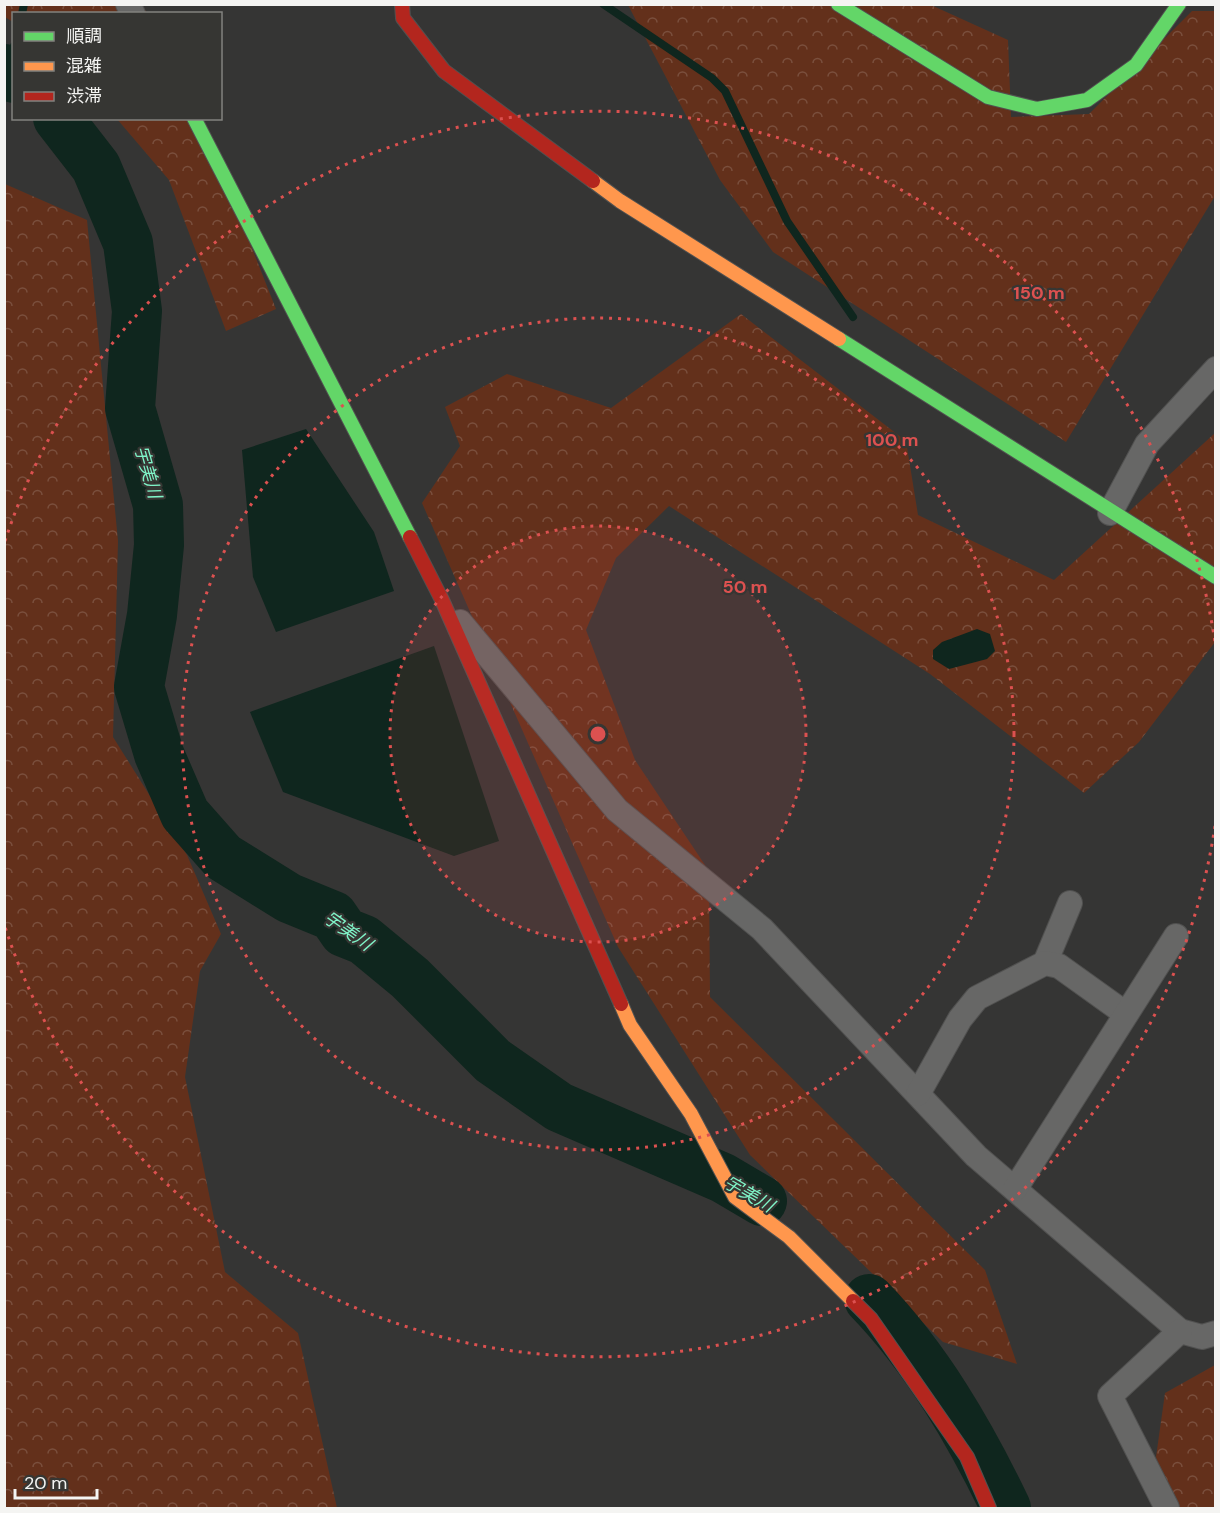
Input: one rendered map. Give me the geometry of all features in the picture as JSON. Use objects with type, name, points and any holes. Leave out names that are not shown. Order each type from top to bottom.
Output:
[{"type":"street","points":[[402,4],[403,18],[444,71],[620,201],[1215,578]]},
{"type":"street","points":[[838,4],[988,97],[1037,109],[1087,100],[1136,65],[1179,4]]},
{"type":"street","points":[[195,120],[442,600],[630,1025],[691,1114],[735,1197],[789,1237],[872,1319],[967,1457],[989,1509]]},
{"type":"street","points":[[1110,513],[1147,444],[1215,369]]},
{"type":"street","points":[[442,600],[617,810],[762,929],[976,1156],[1180,1331],[1202,1337],[1215,1333]]},
{"type":"street","points":[[1045,963],[1070,903]]},
{"type":"street","points":[[1015,1189],[1176,936]]},
{"type":"street","points":[[918,1095],[960,1019],[977,998],[1045,963],[1059,966],[1126,1014]]},
{"type":"street","points":[[1167,1509],[1110,1396],[1180,1331]]},
{"type":"green space","points":[[5,4],[142,5],[146,12],[12,12],[12,21],[5,17]]},
{"type":"green space","points":[[628,5],[931,5],[1008,40],[1011,117],[1089,114],[1192,11],[1215,11],[1215,196],[1066,442],[773,252],[720,180]]},
{"type":"green space","points":[[118,120],[201,120],[276,309],[226,331],[169,180]]},
{"type":"green space","points":[[5,184],[87,220],[118,541],[113,737],[187,855],[221,934],[200,971],[185,1077],[225,1272],[298,1333],[337,1508],[5,1508]]},
{"type":"green space","points":[[741,314],[906,441],[918,515],[1054,580],[1215,433],[1215,642],[1139,742],[1084,793],[930,674],[669,506],[616,558],[586,630],[635,760],[709,871],[710,997],[985,1270],[1017,1364],[943,1342],[750,1155],[618,947],[422,503],[460,446],[445,407],[507,374],[611,408]]},
{"type":"green space","points":[[1215,1365],[1215,1508],[1171,1508],[1156,1457],[1165,1393]]},
{"type":"shaded area","points":[[306,429],[374,532],[394,591],[276,632],[253,577],[242,450]]},
{"type":"shaded area","points":[[977,629],[990,634],[995,651],[987,659],[949,669],[933,659],[933,650],[942,642]]},
{"type":"shaded area","points":[[434,646],[499,841],[454,856],[283,792],[250,712]]},
{"type":"waterway","points":[[22,12],[24,4]]},
{"type":"waterway","points":[[603,4],[712,78],[725,91],[787,221],[853,317]]},
{"type":"waterway","points":[[7,72],[12,53]]},
{"type":"waterway","name":"宇美川","points":[[4,69],[12,76]]},
{"type":"waterway","name":"宇美川","points":[[60,120],[96,167],[128,243],[137,311],[130,408],[158,505],[159,545],[152,615],[139,687],[159,754],[185,814],[223,857],[289,898],[333,916],[344,932],[364,940],[410,978],[493,1061],[559,1107],[723,1178],[762,1201]]},
{"type":"waterway","name":"宇美川","points":[[869,1299],[910,1346],[946,1398],[978,1452],[1006,1508]]},
{"type":"traffic: fast","points":[[838,4],[988,97],[1037,109],[1087,100],[1136,65],[1179,4]]},
{"type":"traffic: fast","points":[[195,120],[410,537]]},
{"type":"traffic: fast","points":[[839,339],[1216,577]]},
{"type":"traffic: slow","points":[[593,181],[620,201],[839,339]]},
{"type":"traffic: slow","points":[[621,1004],[630,1025],[691,1114],[735,1197],[789,1237],[853,1301]]},
{"type":"traffic: jam","points":[[402,4],[403,18],[444,71],[593,181]]},
{"type":"traffic: jam","points":[[410,537],[442,600],[621,1004]]},
{"type":"traffic: jam","points":[[853,1301],[871,1319],[967,1457],[989,1508]]}]
